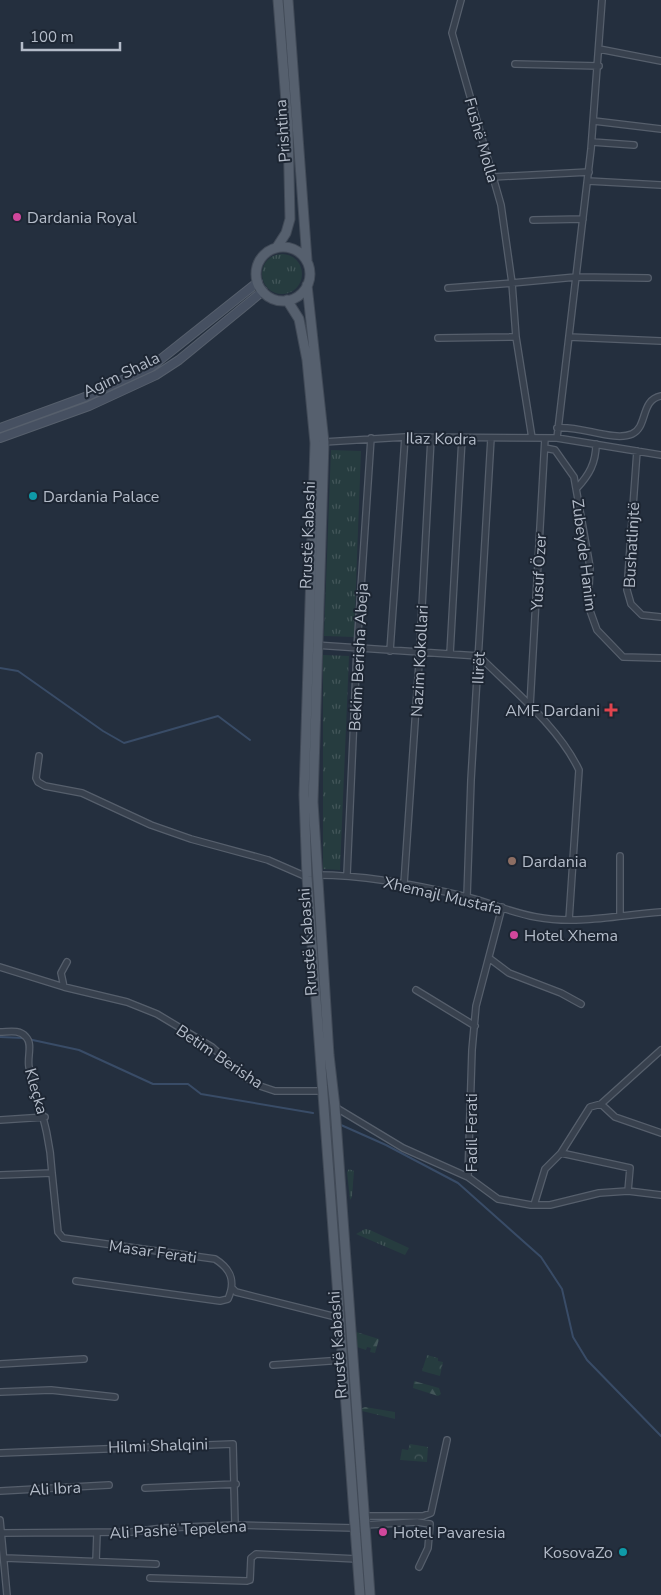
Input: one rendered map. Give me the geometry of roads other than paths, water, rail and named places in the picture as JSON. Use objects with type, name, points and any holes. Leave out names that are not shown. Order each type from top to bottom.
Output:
[{"type":"main road","name":"Prishtina","points":[[258,282],[256,270],[261,258],[277,248],[286,233],[290,219],[288,127],[278,0]]},
{"type":"main road","name":"Prishtina","points":[[288,0],[307,260],[310,268],[308,285]]},
{"type":"main road","points":[[277,248],[294,249],[307,260]]},
{"type":"main road","points":[[258,282],[263,291],[274,299],[287,300],[302,292],[308,285]]},
{"type":"main road","name":"Agim Shala","points":[[0,428],[86,397],[151,367],[258,282]]},
{"type":"main road","name":"Rrustë Kabashi","points":[[308,285],[324,442],[312,876],[323,1091],[360,1595]]},
{"type":"main road","name":"Agim Shala","points":[[0,438],[89,406],[156,375],[178,360],[263,291]]},
{"type":"main road","name":"Rrustë Kabashi","points":[[287,300],[296,312],[301,327],[307,360],[315,443],[304,803],[335,1107],[370,1595]]},
{"type":"street","name":"Fushë Molla","points":[[461,0],[452,34],[501,205],[512,283],[516,337],[532,438]]},
{"type":"street","points":[[557,438],[589,172],[599,66],[602,0]]},
{"type":"street","points":[[599,49],[661,61]]},
{"type":"street","points":[[515,64],[599,66]]},
{"type":"street","points":[[594,121],[661,129]]},
{"type":"street","points":[[592,142],[634,145]]},
{"type":"street","points":[[493,177],[589,172]]},
{"type":"street","points":[[588,181],[661,185]]},
{"type":"street","points":[[533,220],[583,219]]},
{"type":"street","points":[[448,288],[576,277],[648,278]]},
{"type":"street","points":[[438,338],[516,337]]},
{"type":"street","points":[[568,337],[661,341]]},
{"type":"street","points":[[557,428],[574,427],[625,436],[634,433],[639,427],[647,404],[656,397],[661,396]]},
{"type":"street","points":[[390,651],[405,437]]},
{"type":"street","name":"Ilaz Kodra","points":[[324,442],[405,437],[557,438],[661,455]]},
{"type":"street","name":"Bekim Berisha Abeja","points":[[347,875],[357,648],[371,438]]},
{"type":"street","name":"Nazim Kokollari","points":[[404,884],[420,653],[431,438]]},
{"type":"street","points":[[450,654],[462,438]]},
{"type":"street","name":"Ilirët","points":[[466,897],[491,438]]},
{"type":"street","name":"Yusuf Özer","points":[[530,706],[545,438]]},
{"type":"street","points":[[577,488],[592,469],[596,456],[596,444]]},
{"type":"street","name":"Zubeyde Hanim","points":[[545,448],[555,450],[574,477],[590,567],[588,604],[597,630],[623,657],[661,658]]},
{"type":"street","name":"Bushatlinjtë","points":[[637,451],[627,590],[631,604],[642,615],[661,617]]},
{"type":"street","points":[[308,645],[479,656],[530,706],[572,753],[579,770],[569,920]]},
{"type":"street","points":[[39,756],[36,778],[38,782],[45,786],[82,793],[151,825],[191,839],[268,860],[312,876]]},
{"type":"street","points":[[620,856],[620,916]]},
{"type":"street","name":"Xhemajl Mustafa","points":[[312,876],[347,875],[404,884],[466,897],[536,917],[569,920],[661,912]]},
{"type":"street","name":"Fadil Ferati","points":[[502,907],[490,958],[482,979],[475,1026],[472,1050],[468,1177],[498,1199],[534,1205],[550,1205],[599,1193],[628,1191],[661,1195]]},
{"type":"street","points":[[490,958],[509,973],[561,993],[581,1004]]},
{"type":"street","points":[[64,987],[61,973],[67,962]]},
{"type":"street","name":"Betim Berisha","points":[[0,967],[64,987],[127,1002],[157,1014],[212,1047],[245,1077],[260,1086],[275,1090],[323,1091]]},
{"type":"street","points":[[416,990],[475,1026]]},
{"type":"street","name":"Kleçka","points":[[0,1032],[17,1031],[27,1038],[29,1043],[28,1062],[45,1117],[51,1144],[52,1173]]},
{"type":"street","points":[[534,1205],[545,1168],[561,1153],[590,1107],[601,1104],[661,1050]]},
{"type":"street","points":[[601,1104],[615,1116],[661,1132]]},
{"type":"street","points":[[335,1107],[403,1148],[468,1177]]},
{"type":"street","points":[[0,1120],[45,1117]]},
{"type":"street","points":[[561,1153],[630,1168],[628,1191]]},
{"type":"street","points":[[0,1175],[52,1173]]},
{"type":"street","name":"Masar Ferati","points":[[52,1173],[60,1236],[143,1251],[215,1259],[226,1266],[232,1275],[232,1288]]},
{"type":"street","points":[[76,1281],[220,1302],[228,1299],[232,1288],[236,1292],[340,1318]]},
{"type":"street","points":[[0,1364],[84,1359]]},
{"type":"street","points":[[273,1365],[343,1360]]},
{"type":"street","points":[[0,1392],[51,1390],[116,1397]]},
{"type":"street","points":[[365,1521],[423,1516],[431,1513],[447,1440]]},
{"type":"street","name":"Hilmi Shalqini","points":[[0,1453],[230,1443],[235,1446],[236,1525]]},
{"type":"street","points":[[145,1488],[236,1484]]},
{"type":"street","name":"Ali Ibra","points":[[0,1491],[109,1485]]},
{"type":"street","points":[[0,1520],[7,1595]]},
{"type":"street","points":[[365,1521],[430,1524],[428,1548],[419,1568]]},
{"type":"street","name":"Ali Pashë Tepelena","points":[[1,1534],[97,1533],[236,1525],[355,1528]]},
{"type":"street","points":[[96,1561],[97,1533]]},
{"type":"street","points":[[150,1578],[247,1581],[252,1576],[251,1558],[256,1554],[357,1559]]},
{"type":"street","points":[[5,1558],[156,1564]]},
{"type":"waterway","points":[[0,668],[18,671],[103,731],[124,743],[218,716],[250,740]]},
{"type":"waterway","points":[[0,1037],[24,1038]]},
{"type":"waterway","points":[[28,1039],[79,1050],[153,1084],[188,1084],[201,1094],[313,1113]]},
{"type":"waterway","points":[[341,1125],[386,1145],[458,1183],[541,1257],[562,1289],[573,1337],[587,1360],[661,1436]]},
{"type":"place","name":"Dardania Royal","points":[[17,217]]},
{"type":"place","name":"Dardania Palace","points":[[33,496]]},
{"type":"place","name":"AMF Dardani","points":[[611,710]]},
{"type":"place","name":"Dardania","points":[[512,861]]},
{"type":"place","name":"Hotel Xhema","points":[[514,935]]},
{"type":"place","name":"Hotel Pavaresia","points":[[383,1532]]},
{"type":"place","name":"KosovaZo","points":[[623,1552]]}]
